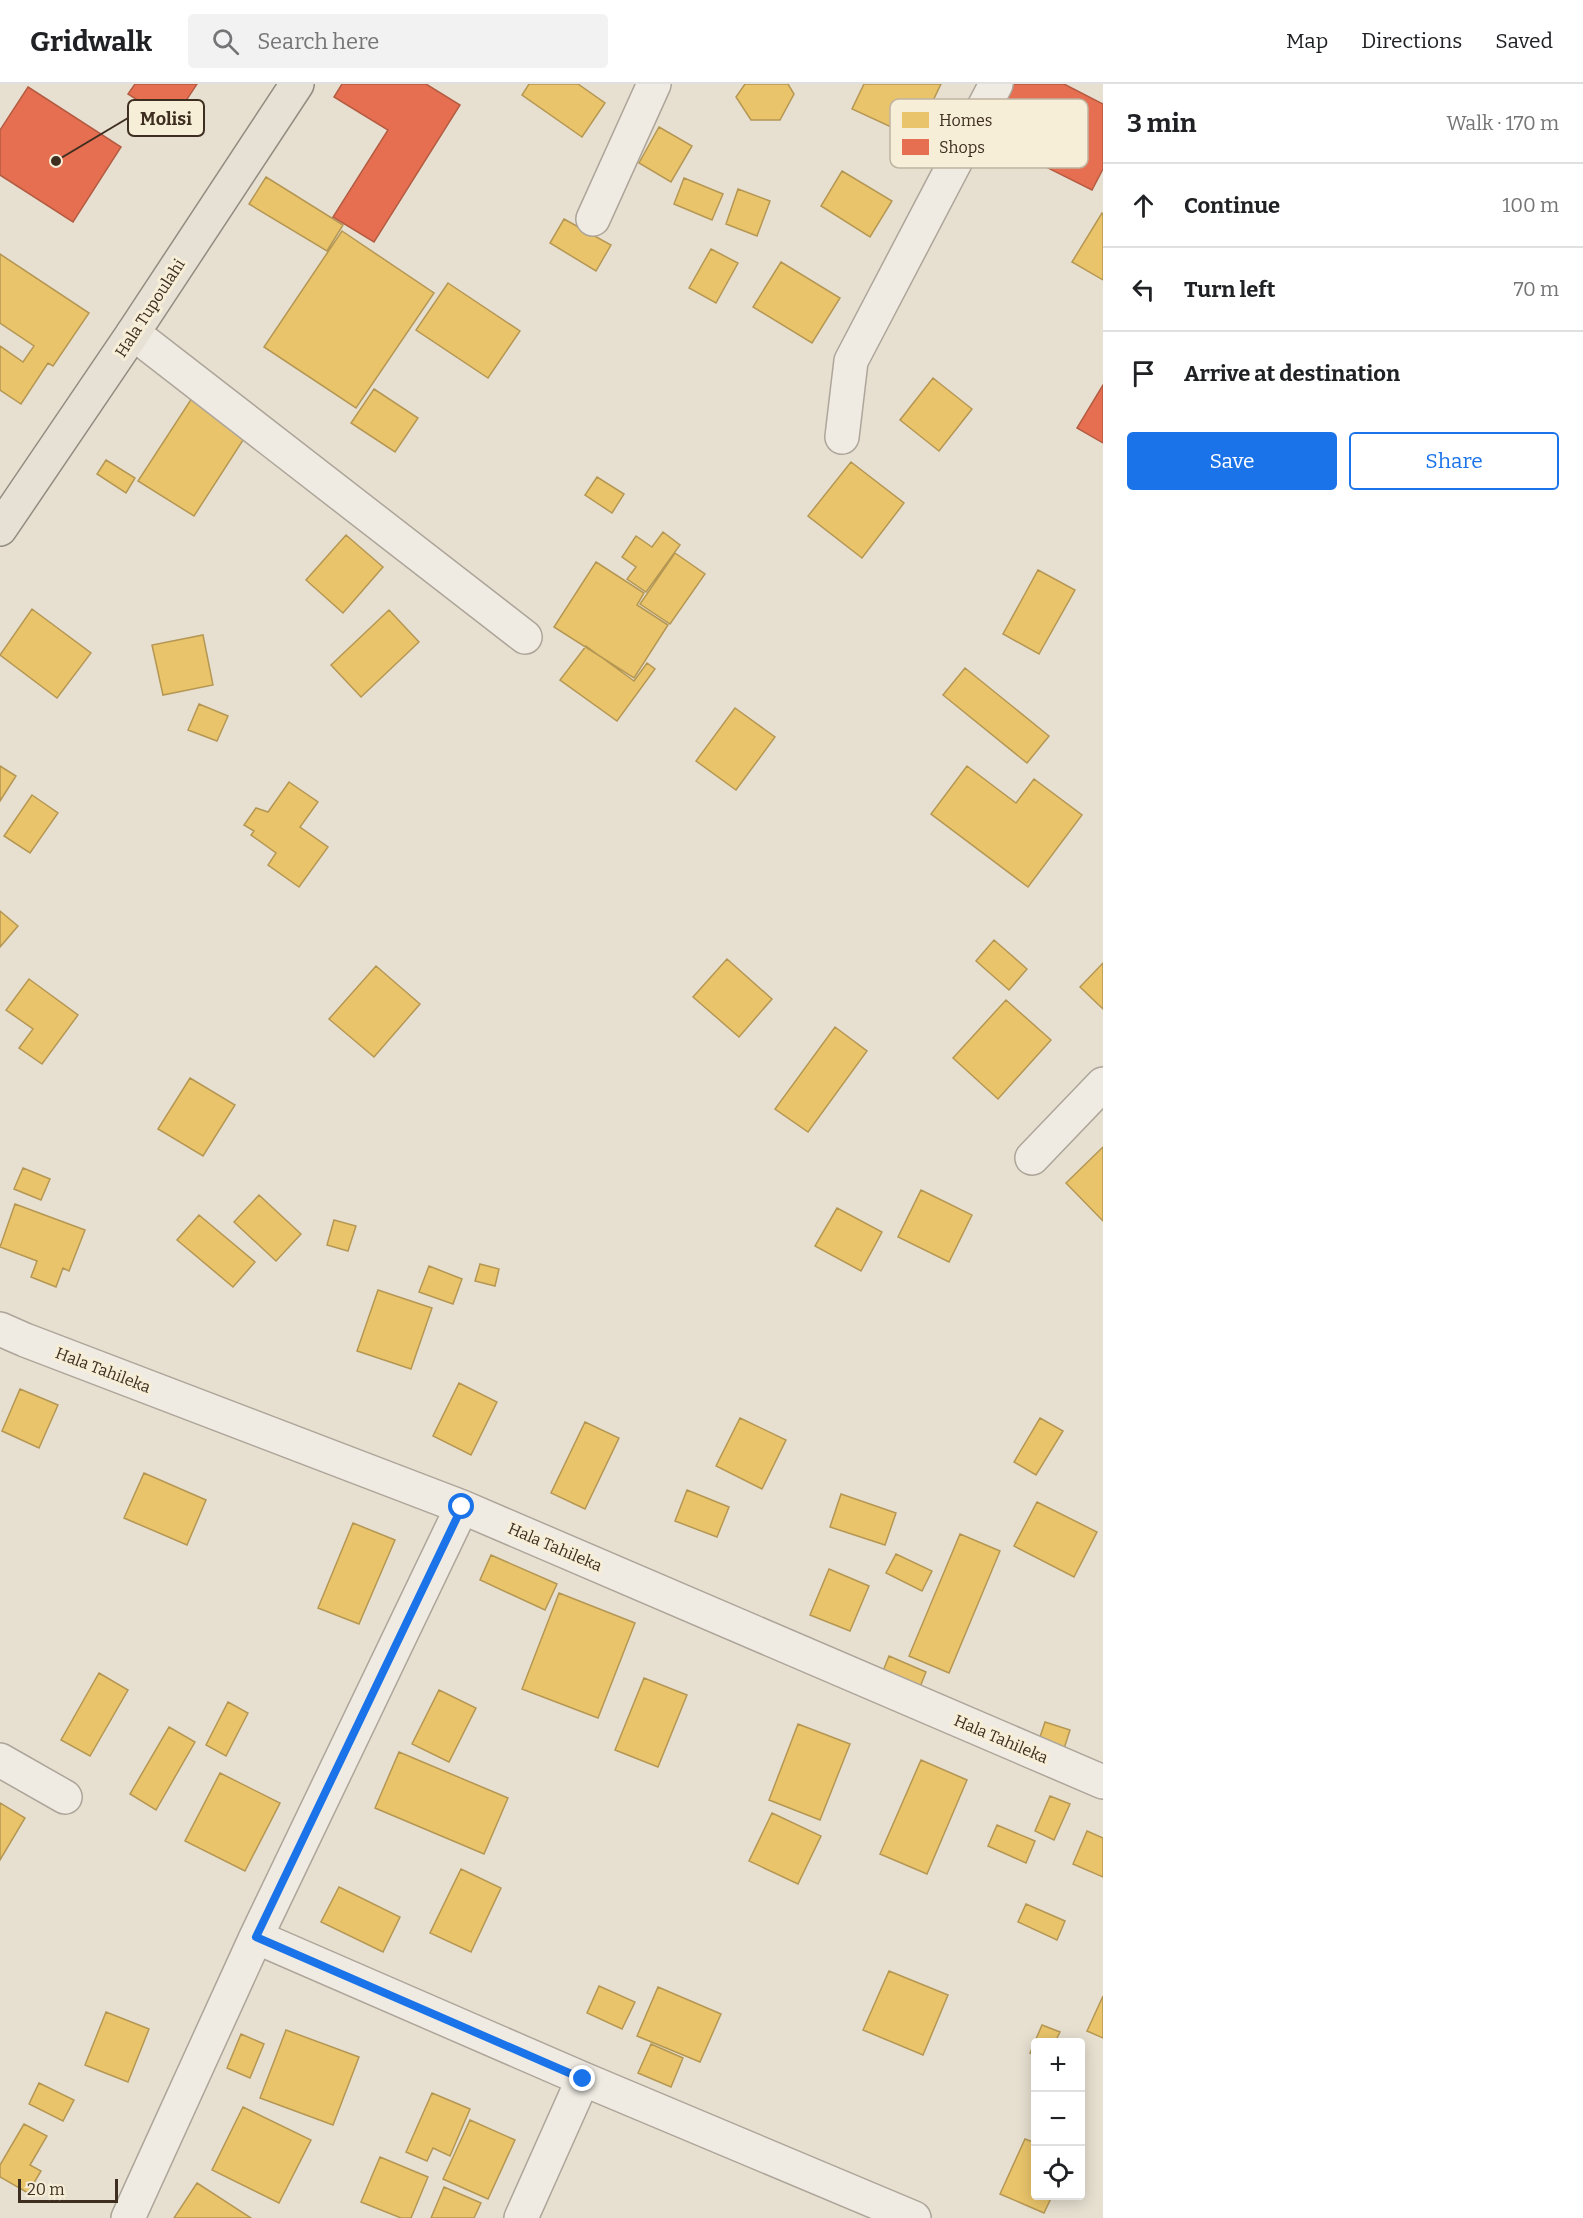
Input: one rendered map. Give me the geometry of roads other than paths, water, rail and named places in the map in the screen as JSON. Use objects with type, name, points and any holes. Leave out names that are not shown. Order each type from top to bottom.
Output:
[{"type":"main road","name":"Hala Tupoulahi","points":[[0,529],[133,333],[297,84]]},
{"type":"street","points":[[593,219],[654,84]]},
{"type":"street","points":[[988,99],[996,84]]},
{"type":"street","points":[[842,437],[851,361],[952,168]]},
{"type":"street","points":[[133,333],[525,637]]},
{"type":"street","points":[[1032,1158],[1103,1084]]},
{"type":"street","name":"Hala Tahileka","points":[[0,1329],[462,1507],[1103,1782]]},
{"type":"street","points":[[128,2218],[256,1937],[462,1507]]},
{"type":"street","points":[[0,1760],[65,1797]]},
{"type":"street","points":[[256,1937],[583,2079],[914,2218]]},
{"type":"street","points":[[521,2218],[583,2079]]},
{"type":"place","name":"Molisi","points":[[56,161]]}]
